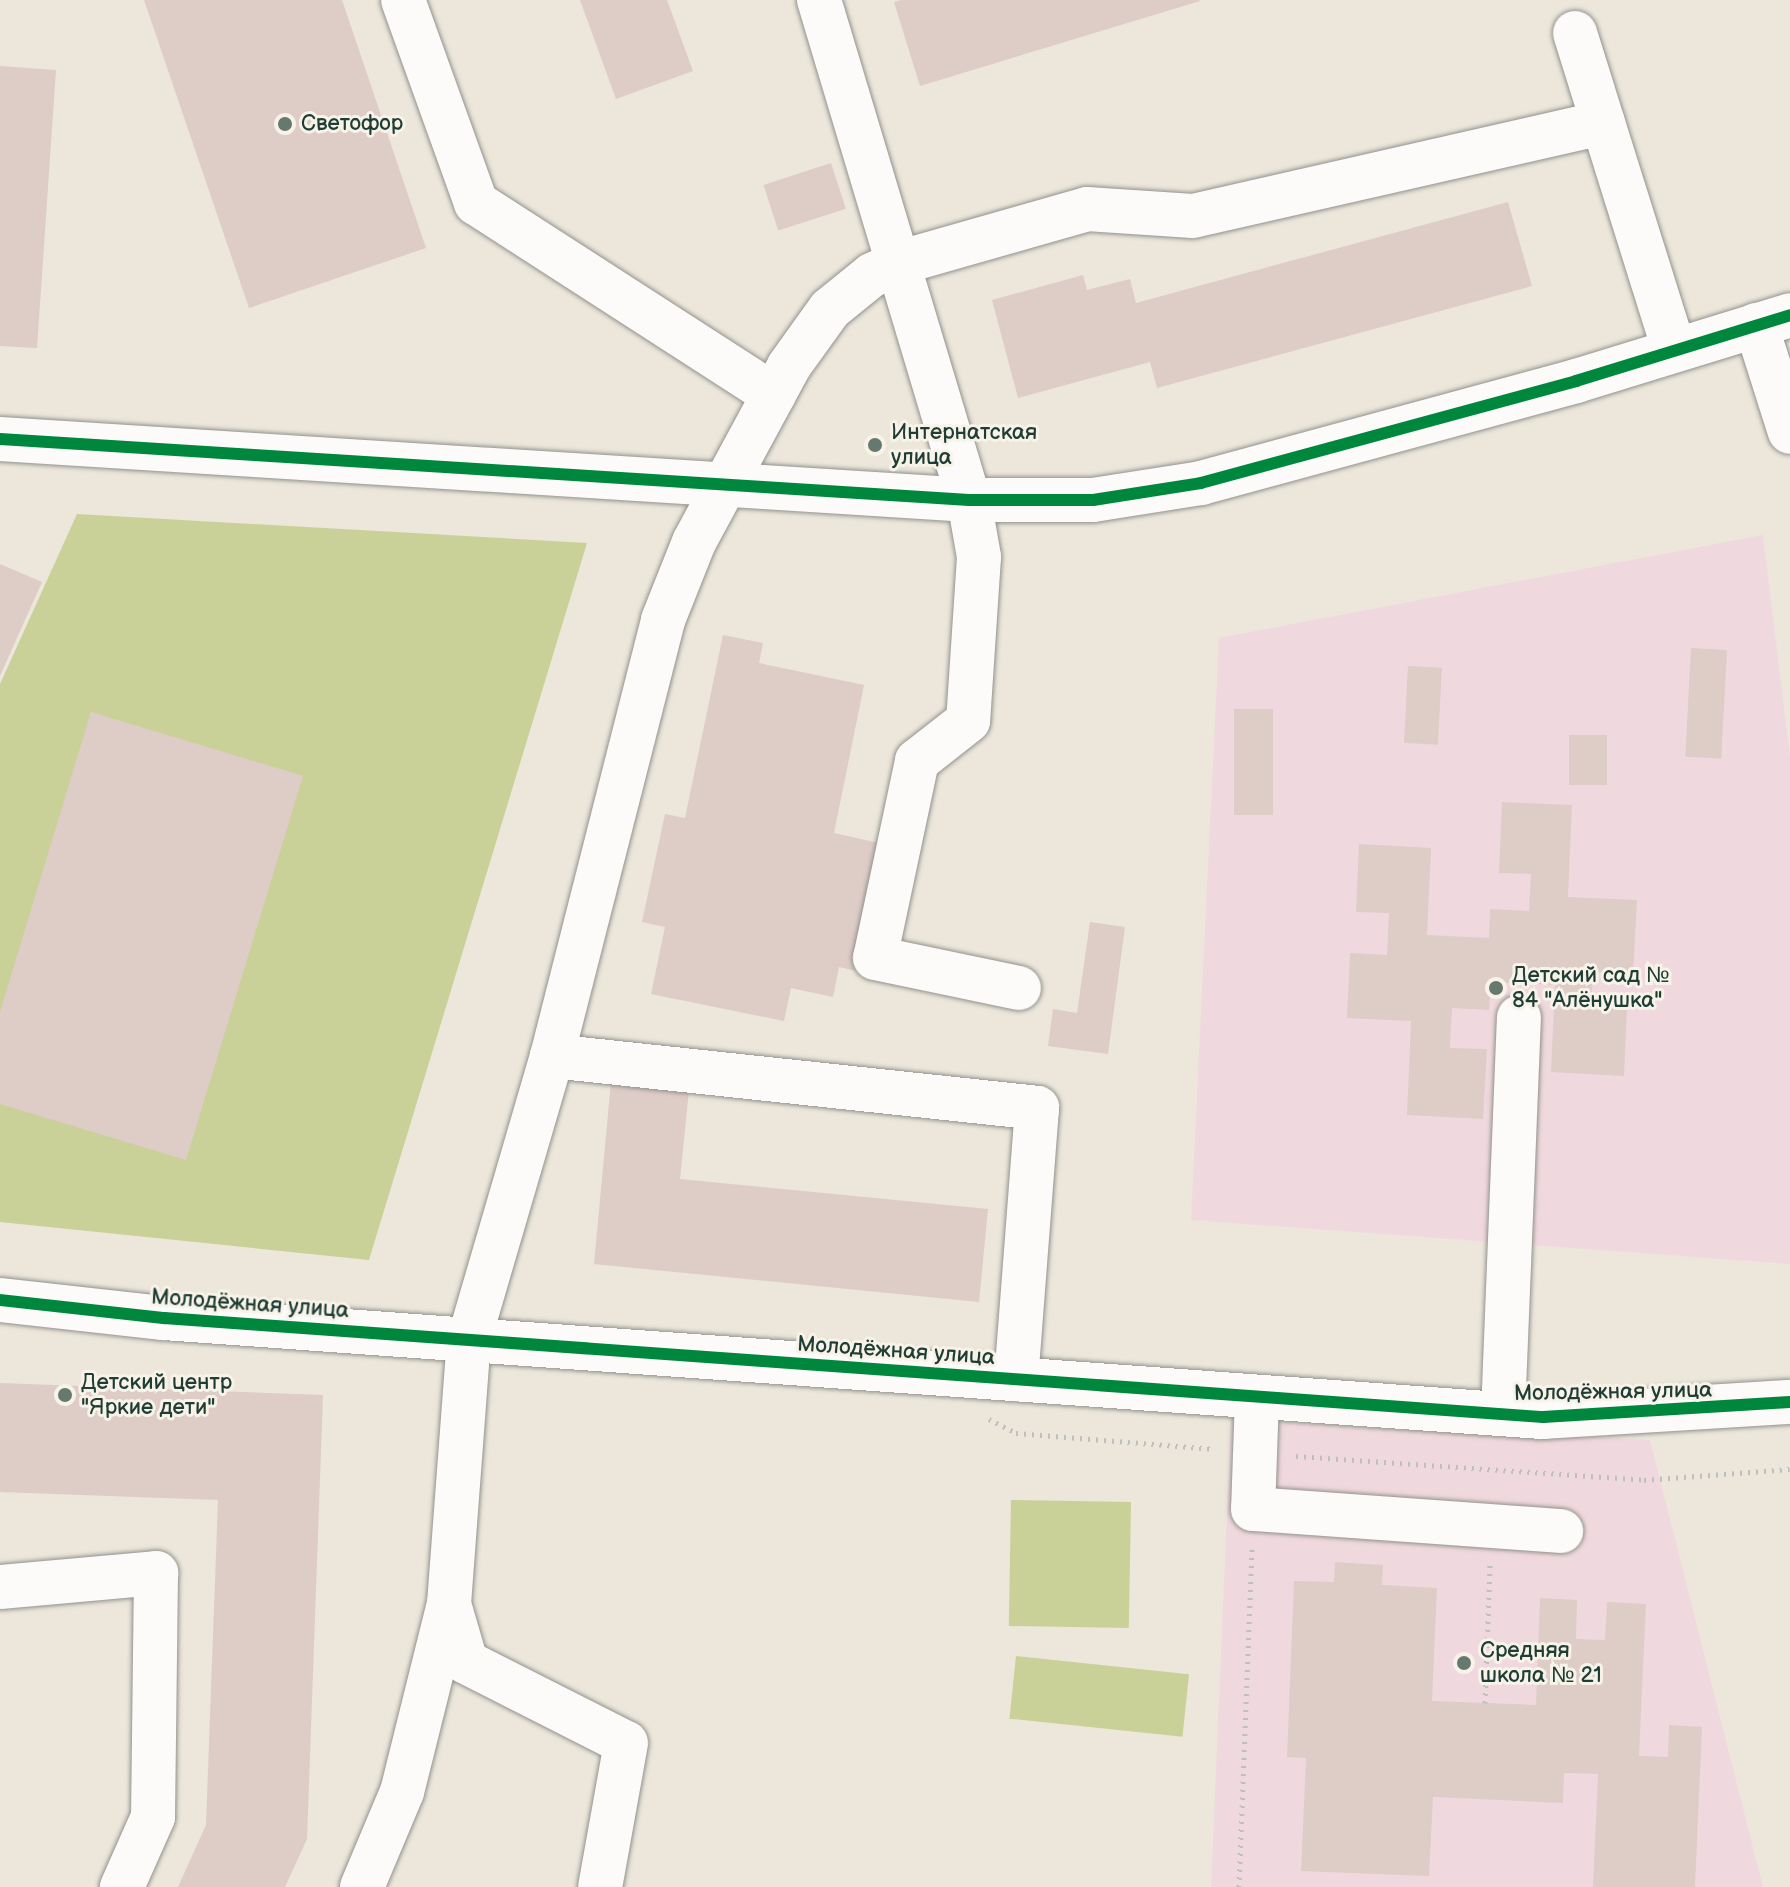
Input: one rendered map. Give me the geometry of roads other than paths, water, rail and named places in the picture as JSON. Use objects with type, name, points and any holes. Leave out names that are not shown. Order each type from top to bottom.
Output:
[{"type":"street","points":[[403,0],[476,203],[774,395]]},
{"type":"street","points":[[819,0],[969,500],[979,557],[968,721],[917,761],[875,958],[1019,988]]},
{"type":"street","points":[[1575,33],[1674,349]]},
{"type":"street","points":[[362,1887],[402,1792],[449,1604],[469,1340],[552,1056],[663,620],[694,542],[728,486],[774,395],[830,309],[872,275],[898,263],[1087,209],[1193,216],[1603,123]]},
{"type":"street","points":[[0,439],[969,500],[1093,500],[1201,483],[1773,320],[1790,432]]},
{"type":"street","points":[[1503,1414],[1519,1017]]},
{"type":"street","points":[[552,1056],[1037,1108],[1016,1379]]},
{"type":"street","name":"Молодёжная улица","points":[[0,1300],[164,1318],[1503,1414],[1713,1410],[1790,1402]]},
{"type":"street","points":[[1257,1397],[1253,1509],[1561,1531]]},
{"type":"street","points":[[0,1587],[156,1573],[153,1817],[122,1887]]},
{"type":"street","points":[[449,1604],[466,1662],[626,1743],[600,1887]]},
{"type":"place","name":"Светофор","points":[[285,124]]},
{"type":"place","name":"Интернатская улица","points":[[875,445]]},
{"type":"place","name":"Детский сад № 84 \"Алёнушка\"","points":[[1496,988]]},
{"type":"place","name":"Детский центр \"Яркие дети\"","points":[[65,1395]]},
{"type":"place","name":"Средняя школа № 21","points":[[1464,1663]]}]
